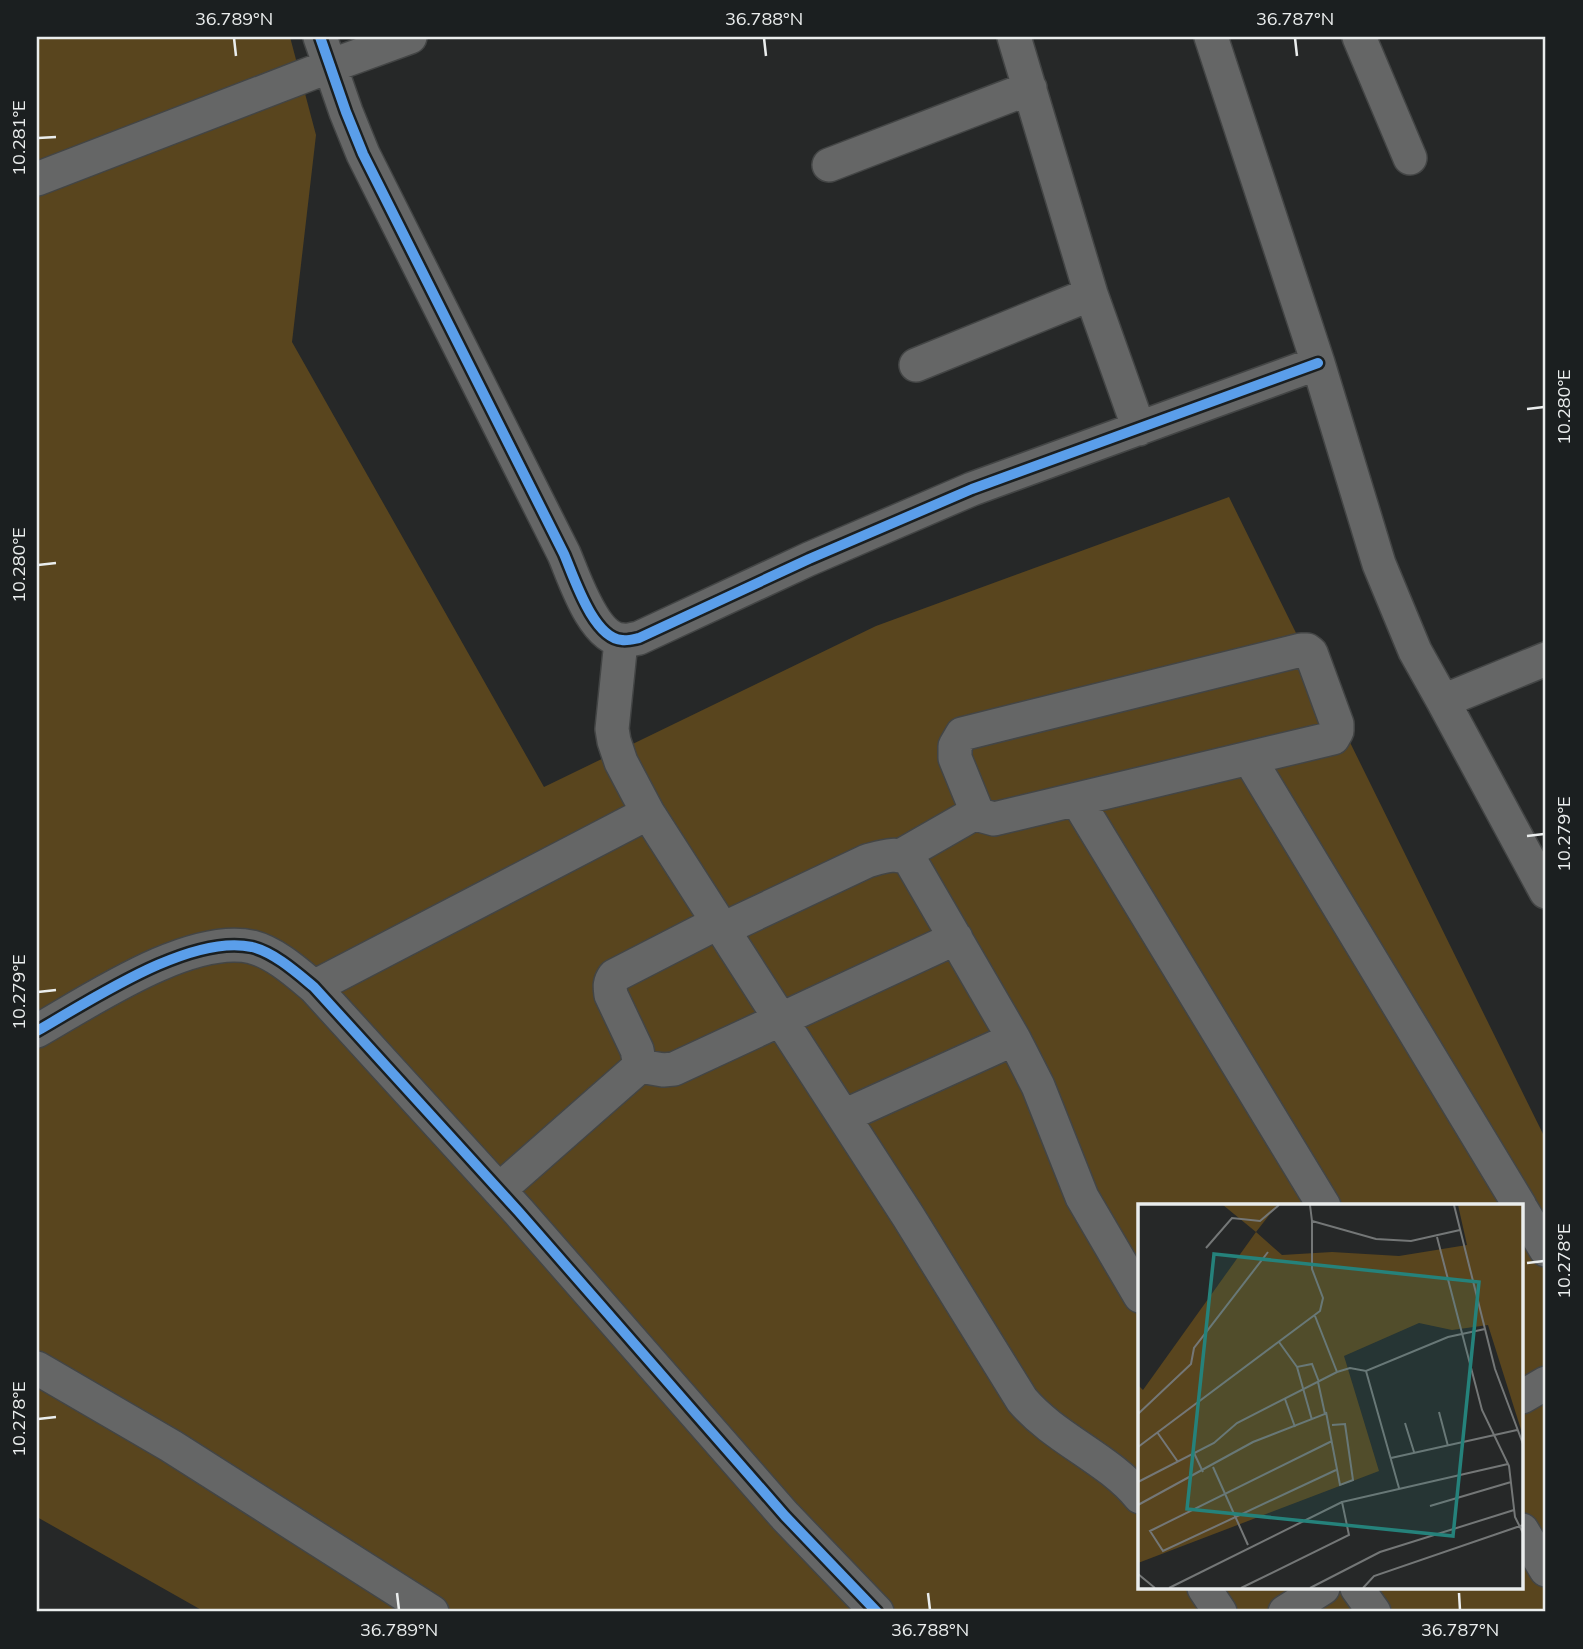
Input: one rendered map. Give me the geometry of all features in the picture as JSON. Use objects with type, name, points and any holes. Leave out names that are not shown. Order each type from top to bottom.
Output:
[{"type":"street","points":[[37,179],[325,51],[410,37]]},
{"type":"street","points":[[1014,37],[1091,294],[1139,429]]},
{"type":"street","points":[[1211,37],[1318,363],[1379,564],[1415,651],[1546,892]]},
{"type":"street","points":[[1359,37],[1410,158]]},
{"type":"street","points":[[325,51],[363,154],[564,554],[587,608],[603,631],[621,641],[639,638],[809,559],[972,489],[1318,363]]},
{"type":"street","points":[[829,165],[1030,88]]},
{"type":"street","points":[[916,365],[1091,294]]},
{"type":"street","points":[[621,641],[612,729],[621,762],[649,813],[908,1216],[1022,1400],[1032,1411],[1138,1495]]},
{"type":"street","points":[[1307,650],[1311,653],[1337,724],[1337,732],[1333,738],[1249,758],[994,819],[977,812],[955,758],[955,746],[962,734],[1307,650]]},
{"type":"street","points":[[1443,701],[1546,659]]},
{"type":"street","points":[[1249,758],[1519,1204]]},
{"type":"street","points":[[1077,800],[1323,1204]]},
{"type":"street","points":[[640,1066],[637,1051],[611,995],[610,981],[614,976],[721,925],[867,861],[902,855],[977,812]]},
{"type":"street","points":[[314,987],[649,813]]},
{"type":"street","points":[[902,855],[910,860],[1014,1039],[1038,1086],[1082,1197],[1138,1293]]},
{"type":"street","points":[[640,1066],[674,1069],[956,938]]},
{"type":"street","points":[[37,1031],[136,975],[165,961],[203,948],[228,945],[252,947],[282,961],[314,987],[499,1190],[785,1516],[877,1612]]},
{"type":"street","points":[[844,1116],[1014,1039]]},
{"type":"street","points":[[499,1190],[640,1066]]},
{"type":"street","points":[[1524,1213],[1546,1251]]},
{"type":"street","points":[[37,1368],[172,1446],[432,1612]]},
{"type":"street","points":[[1524,1396],[1546,1383]]},
{"type":"street","points":[[1524,1533],[1546,1570]]},
{"type":"street","points":[[1206,1590],[1220,1612]]},
{"type":"street","points":[[1285,1612],[1320,1590]]},
{"type":"street","points":[[1358,1590],[1374,1612]]},
{"type":"shaded area","points":[[37,37],[290,37],[316,135],[292,342],[544,787],[876,626],[1229,497],[1546,1140],[1546,1612],[205,1612],[37,1517]]},
{"type":"cycle path","points":[[320,37],[363,154],[564,554],[586,605],[602,629],[612,637],[624,640],[639,638],[809,559],[972,489],[1318,363]]},
{"type":"cycle path","points":[[37,1031],[141,972],[200,950],[227,945],[252,947],[285,964],[314,987],[519,1212],[785,1516],[877,1612]]}]
